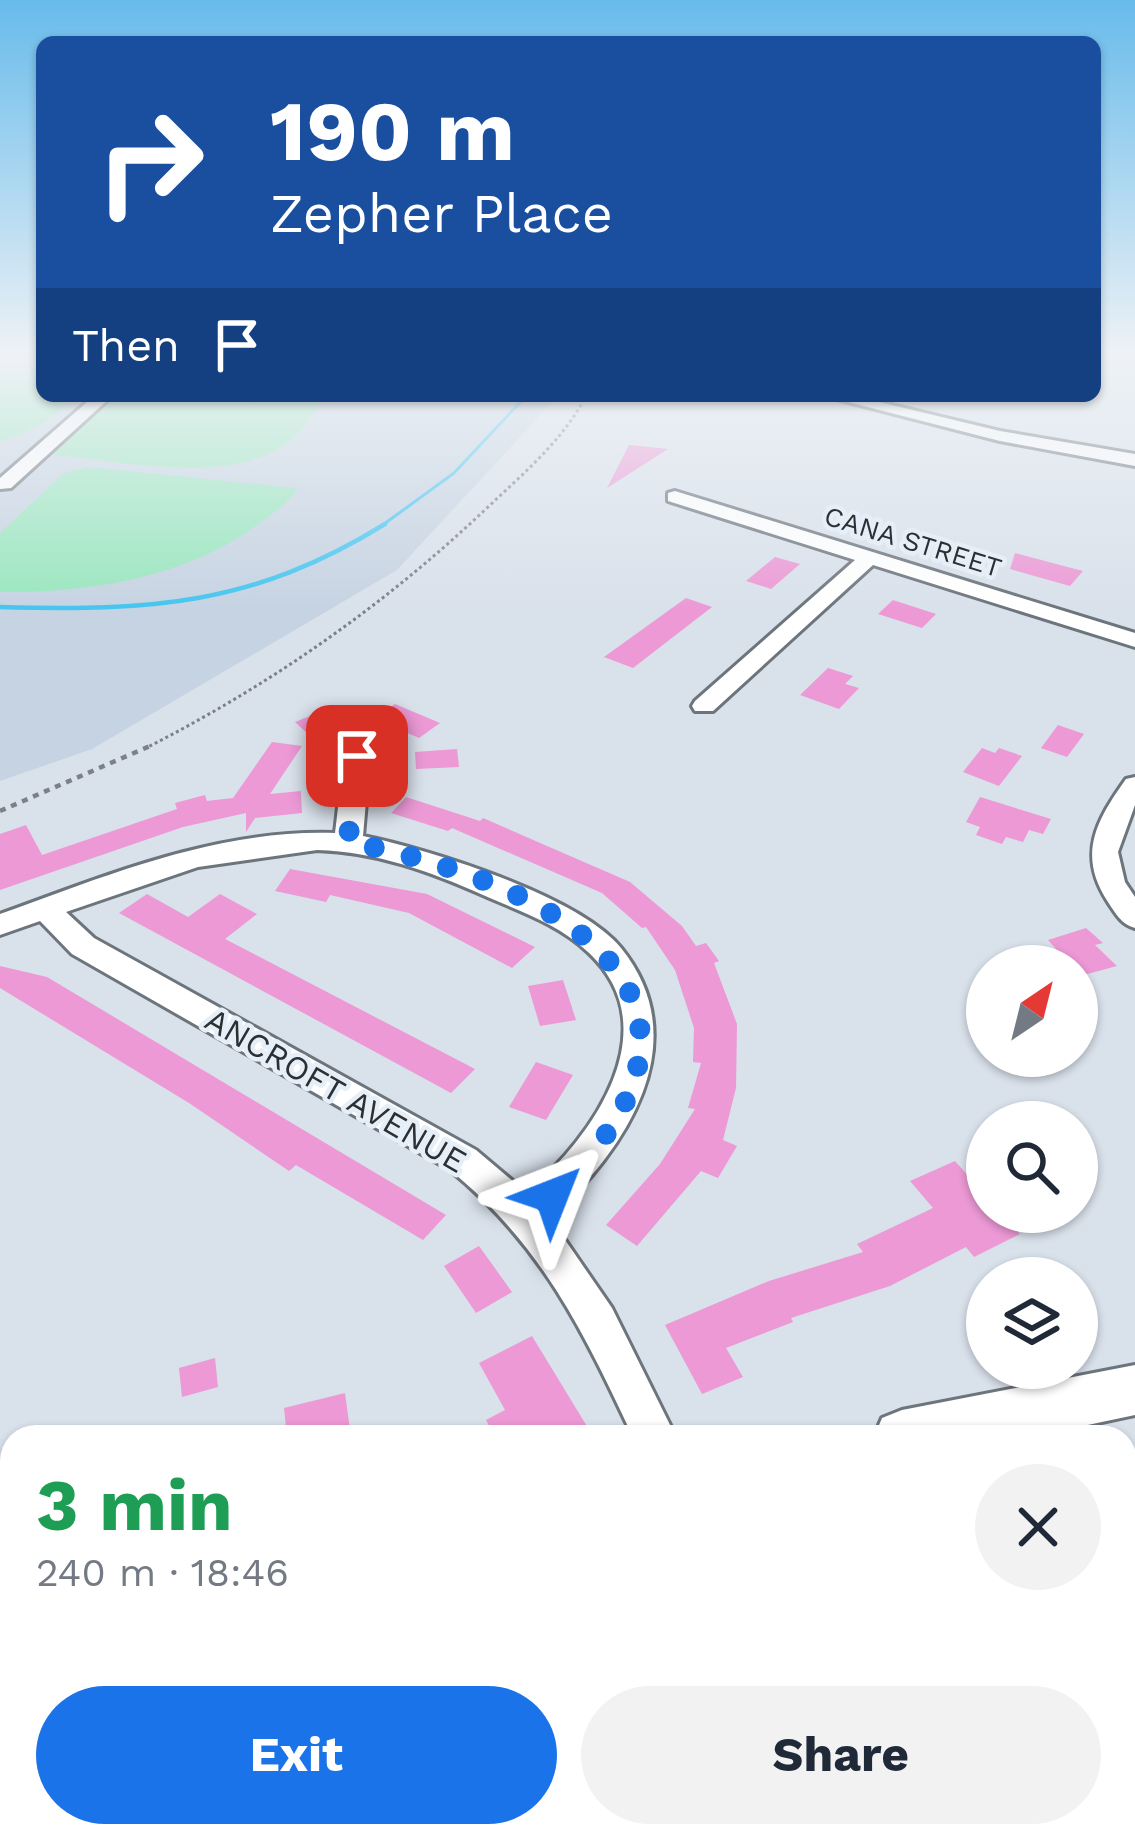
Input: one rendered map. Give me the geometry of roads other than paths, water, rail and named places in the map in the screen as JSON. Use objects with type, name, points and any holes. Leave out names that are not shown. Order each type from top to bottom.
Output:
[{"type":"main road","points":[[961,1425],[1135,1390]]},
{"type":"street","points":[[1,485],[56,437]]},
{"type":"street","points":[[1007,437],[1135,460]]},
{"type":"street","name":"CANA STREET","points":[[675,496],[1135,640]]},
{"type":"street","points":[[704,706],[870,557]]},
{"type":"street","points":[[348,842],[357,756]]},
{"type":"street","points":[[1135,785],[1110,820],[1102,848],[1107,877],[1135,917]]},
{"type":"street","points":[[0,925],[202,856],[288,842],[348,842],[389,850],[468,876],[572,924],[612,958],[626,980],[640,1026],[631,1083],[598,1149],[529,1214]]},
{"type":"street","name":"ANCROFT AVENUE","points":[[45,909],[83,946],[463,1160],[529,1214],[591,1307],[649,1425]]},
{"type":"waterway","points":[[381,526],[454,473],[487,437]]},
{"type":"waterway","points":[[381,526],[385,524]]},
{"type":"waterway","points":[[0,607],[105,607],[199,598],[290,572],[381,526]]}]
